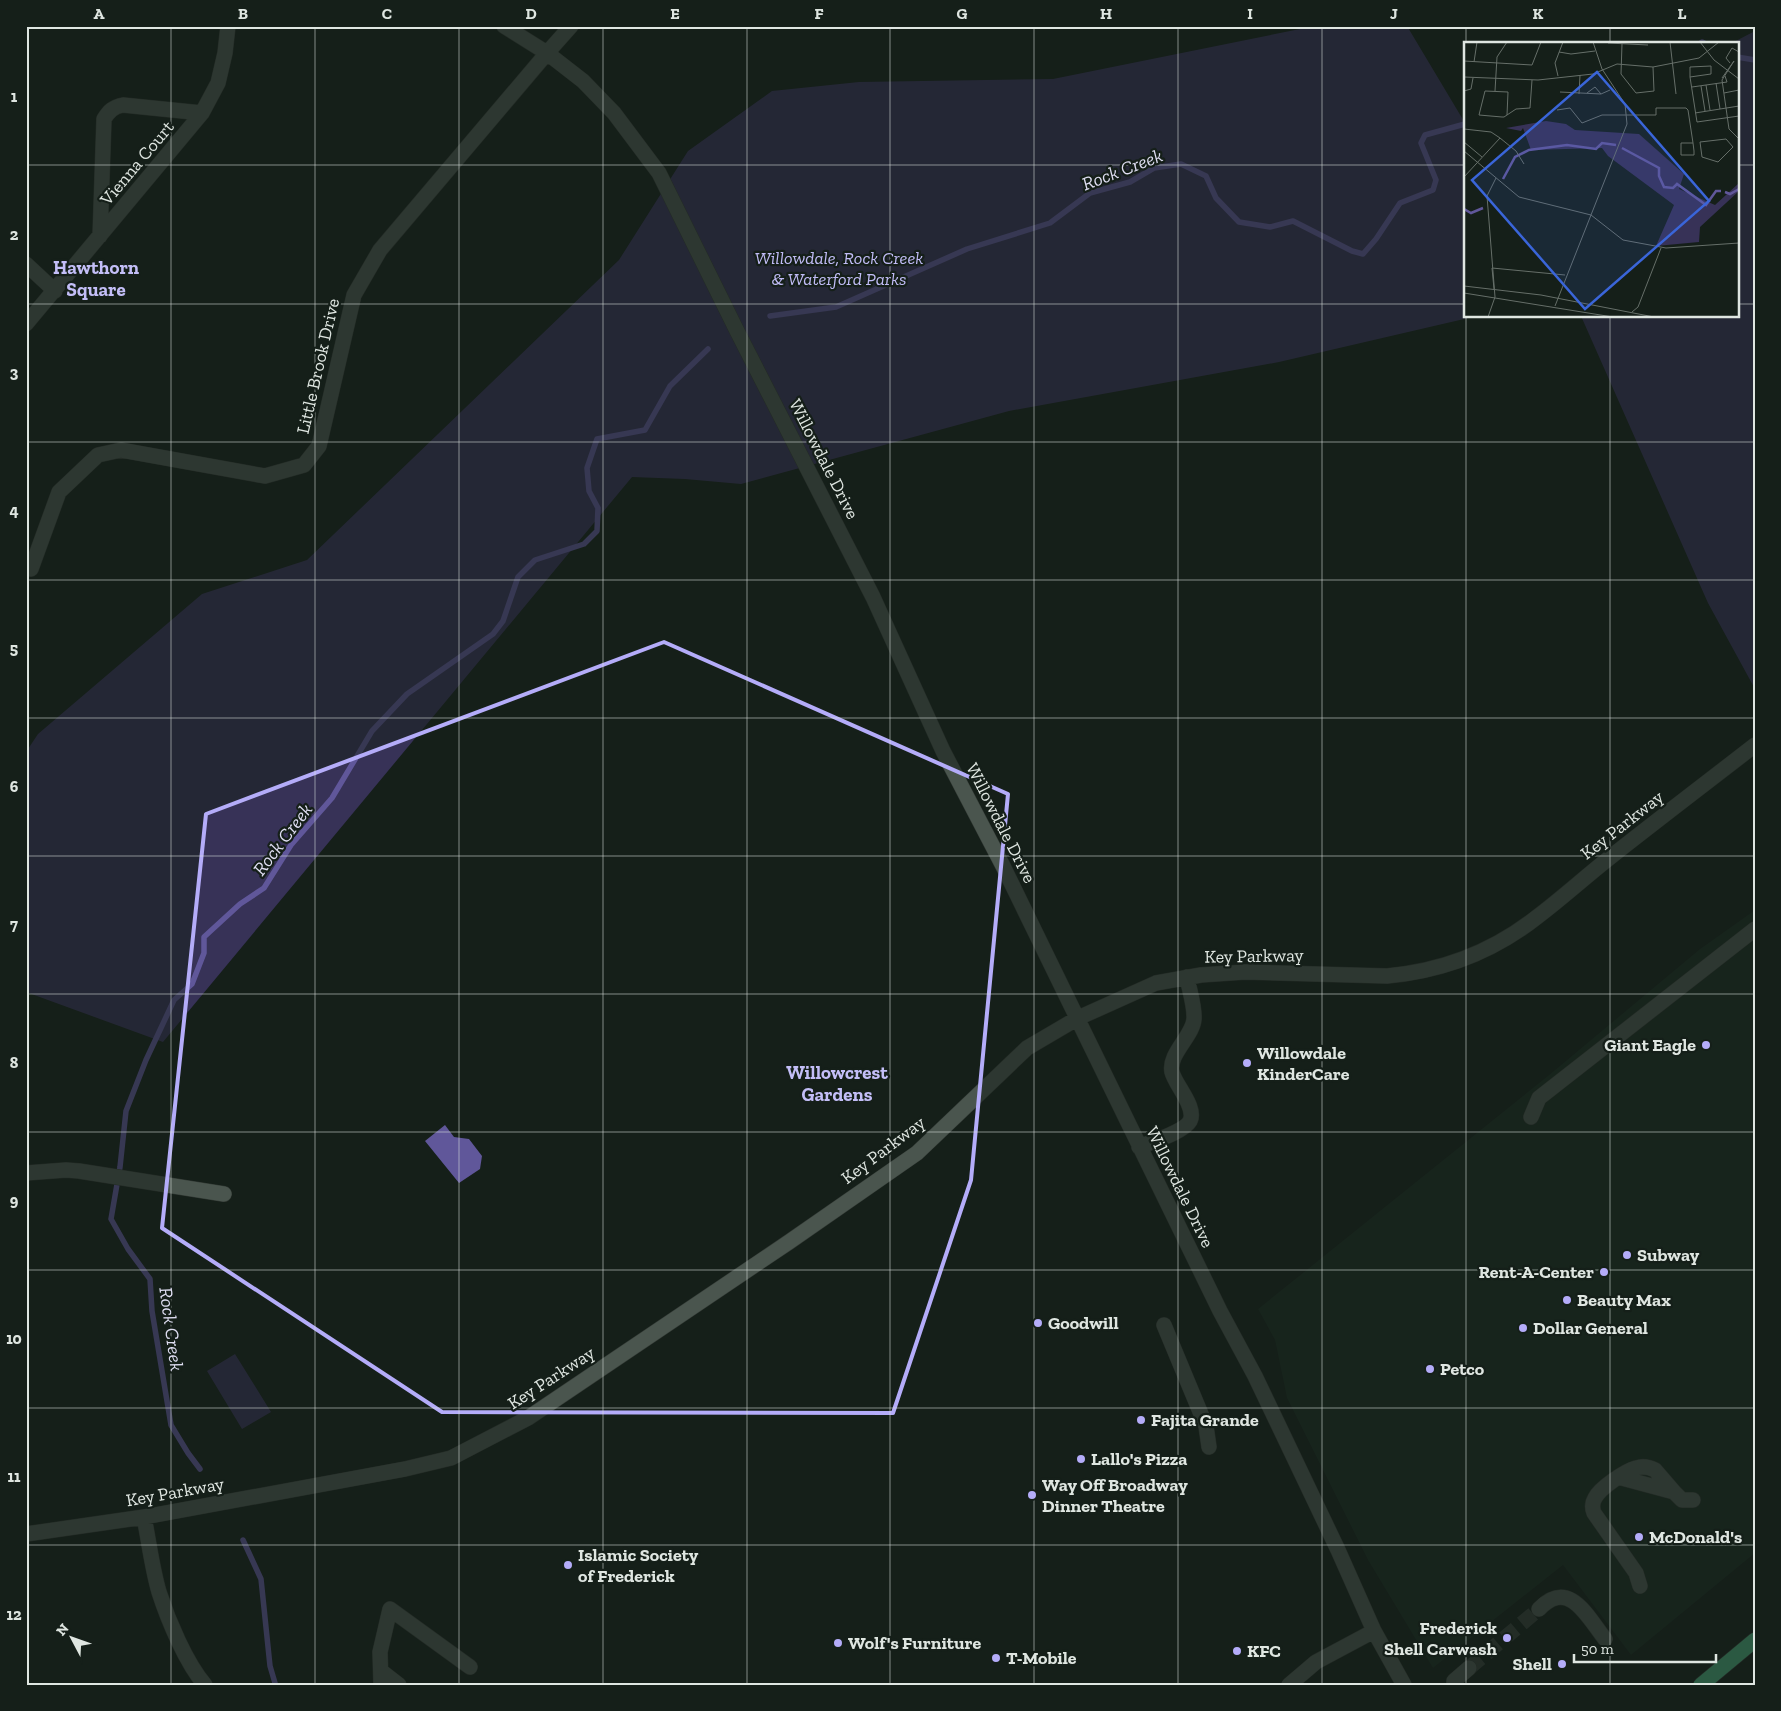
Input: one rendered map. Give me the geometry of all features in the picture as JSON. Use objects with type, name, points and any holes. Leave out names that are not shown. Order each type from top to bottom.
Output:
[{"type":"main road","points":[[1701,1685],[1755,1640]]},
{"type":"street","name":"Vienna Court","points":[[26,324],[202,114],[218,83],[226,53],[228,26]]},
{"type":"street","name":"Willowdale Drive","points":[[504,26],[547,53],[583,81],[614,113],[659,174],[873,596],[943,751],[1003,866],[1220,1311],[1256,1376],[1374,1631],[1404,1685]]},
{"type":"street","name":"Little Brook Drive","points":[[31,569],[60,492],[98,455],[121,450],[265,476],[304,465],[319,446],[354,295],[380,250],[571,26]]},
{"type":"street","name":"Vienna Court","points":[[100,236],[104,119],[108,112],[115,106],[123,105],[202,114]]},
{"type":"street","points":[[26,264],[55,290]]},
{"type":"street","name":"Key Parkway","points":[[26,1534],[144,1517],[451,1458],[528,1418],[789,1242],[916,1153],[1027,1048],[1078,1018],[1156,983],[1202,974],[1245,972],[1387,976],[1442,967],[1469,957],[1500,941],[1536,918],[1607,860],[1755,745]]},
{"type":"street","points":[[1531,1117],[1539,1098],[1755,929]]},
{"type":"street","points":[[1139,1148],[1185,1127],[1191,1119],[1191,1109],[1172,1071],[1173,1061],[1192,1028],[1194,1019],[1187,977]]},
{"type":"street","points":[[26,1173],[66,1170],[224,1194]]},
{"type":"street","points":[[1164,1325],[1206,1426],[1209,1447]]},
{"type":"street","points":[[1640,1586],[1636,1573],[1594,1513],[1592,1508],[1596,1496],[1618,1477],[1634,1468],[1650,1468],[1658,1473],[1682,1500],[1693,1500]]},
{"type":"street","points":[[144,1517],[159,1592],[178,1639],[196,1674],[205,1685]]},
{"type":"street","points":[[1539,1609],[1548,1599],[1567,1597],[1577,1603],[1605,1639]]},
{"type":"street","points":[[399,1685],[381,1678],[380,1652],[390,1609],[470,1667]]},
{"type":"street","points":[[1289,1685],[1316,1662],[1374,1631]]},
{"type":"street","points":[[1454,1685],[1454,1681],[1469,1668]]},
{"type":"highlighted area","points":[[664,642],[1008,794],[971,1180],[893,1413],[442,1412],[162,1228],[206,814]]},
{"type":"shaded area","points":[[1755,910],[1755,1553],[1631,1655],[1563,1565],[1433,1668],[1368,1560],[1287,1398],[1275,1340],[1258,1309],[1549,1075],[1700,949]]},
{"type":"shaded area","points":[[445,1125],[454,1137],[469,1139],[482,1156],[480,1169],[459,1183],[425,1141]]},
{"type":"green space","name":"Willowdale, Rock Creek & Waterford Parks","points":[[1315,26],[1407,26],[1464,121],[1464,318],[1468,318],[1279,362],[1009,411],[741,484],[632,477],[163,1042],[26,992],[26,752],[38,734],[202,594],[307,560],[619,260],[688,151],[772,91],[859,82],[1053,79]]},
{"type":"green space","points":[[1755,31],[1755,689],[1708,603],[1582,318],[1738,318],[1738,42],[1734,42]]},
{"type":"green space","points":[[235,1354],[271,1412],[242,1429],[207,1371]]},
{"type":"waterway","name":"Rock Creek","points":[[1738,57],[1755,60]]},
{"type":"waterway","name":"Rock Creek","points":[[770,316],[836,307],[967,249],[1050,223],[1090,193],[1130,182],[1154,168],[1181,164],[1206,176],[1216,198],[1239,222],[1270,227],[1293,221],[1352,251],[1363,254],[1376,239],[1400,203],[1433,190],[1436,180],[1421,143],[1425,135],[1464,124]]},
{"type":"waterway","name":"Rock Creek","points":[[200,1469],[171,1425],[152,1311],[150,1279],[128,1249],[111,1219],[120,1167],[126,1111],[146,1060],[174,1000],[192,984],[204,953],[204,937],[240,904],[264,888],[291,845],[332,798],[372,731],[407,694],[493,634],[503,621],[518,577],[535,560],[584,544],[597,531],[598,508],[589,491],[587,468],[597,439],[645,430],[670,386],[708,349]]},
{"type":"waterway","name":"Rock Creek","points":[[243,1540],[261,1579],[270,1666],[275,1683]]},
{"type":"tunnel","points":[[1469,1668],[1539,1609]]},
{"type":"place","name":"Giant Eagle","points":[[1706,1045]]},
{"type":"place","name":"Willowdale KinderCare","points":[[1247,1063]]},
{"type":"place","name":"Subway","points":[[1627,1255]]},
{"type":"place","name":"Rent-A-Center","points":[[1604,1272]]},
{"type":"place","name":"Beauty Max","points":[[1567,1300]]},
{"type":"place","name":"Goodwill","points":[[1038,1323]]},
{"type":"place","name":"Dollar General","points":[[1523,1328]]},
{"type":"place","name":"Petco","points":[[1430,1369]]},
{"type":"place","name":"Fajita Grande","points":[[1141,1420]]},
{"type":"place","name":"Lallo's Pizza","points":[[1081,1459]]},
{"type":"place","name":"Way Off Broadway Dinner Theatre","points":[[1032,1495]]},
{"type":"place","name":"McDonald's","points":[[1639,1537]]},
{"type":"place","name":"Islamic Society of Frederick","points":[[568,1565]]},
{"type":"place","name":"Frederick Shell Carwash","points":[[1507,1638]]},
{"type":"place","name":"Wolf's Furniture","points":[[838,1643]]},
{"type":"place","name":"KFC","points":[[1237,1651]]},
{"type":"place","name":"T-Mobile","points":[[996,1658]]},
{"type":"place","name":"Shell","points":[[1562,1664]]},
{"type":"district","name":"Hawthorn Square","points":[[96,278]]},
{"type":"district","name":"Willowcrest Gardens","points":[[837,1083]]}]
